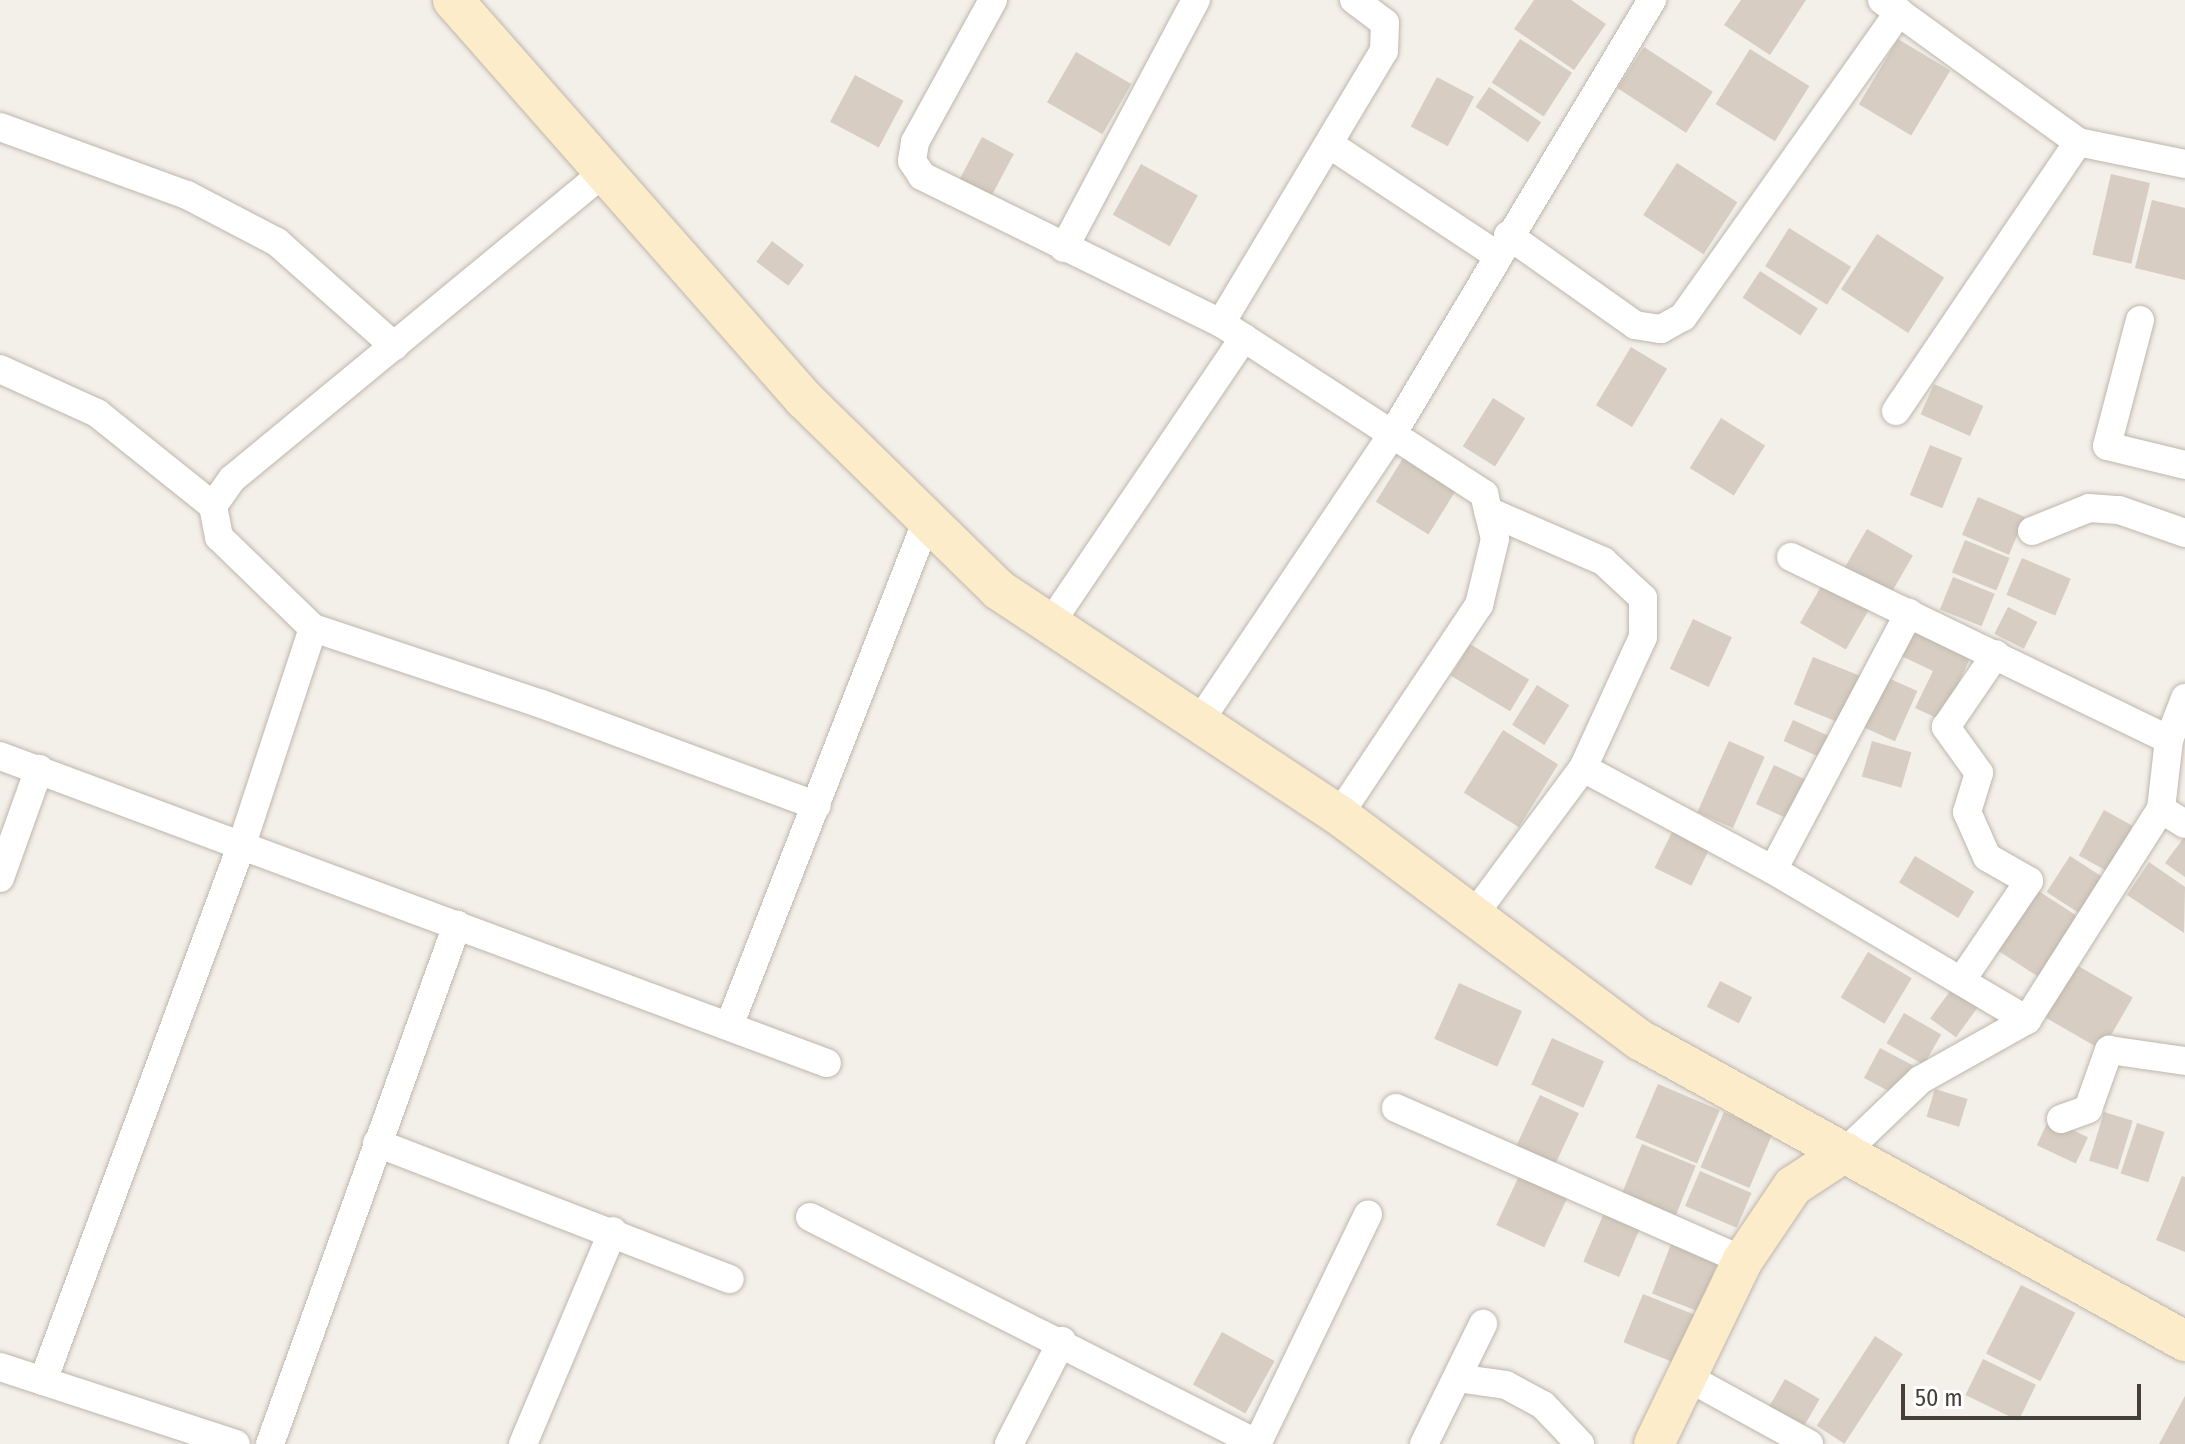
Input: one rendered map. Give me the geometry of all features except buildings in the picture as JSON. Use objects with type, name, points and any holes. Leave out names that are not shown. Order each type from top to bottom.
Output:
[{"type":"street","points":[[453,0],[804,399],[999,590],[1339,815],[1640,1040],[2185,1341]]},
{"type":"street","points":[[993,0],[915,142],[912,161],[922,176],[1221,323],[1484,494],[1495,539],[1479,605],[1339,815]]},
{"type":"street","points":[[1064,248],[1196,0]]},
{"type":"street","points":[[1221,323],[1384,51],[1385,23],[1354,0]]},
{"type":"street","points":[[1199,722],[1393,433],[1652,0]]},
{"type":"street","points":[[1329,144],[1635,325],[1661,329],[1683,317],[1890,6],[2078,142],[2185,164]]},
{"type":"street","points":[[0,127],[187,195],[277,242],[394,346]]},
{"type":"street","points":[[1896,411],[2078,142]]},
{"type":"street","points":[[213,506],[232,479],[605,171]]},
{"type":"street","points":[[2140,320],[2107,446],[2185,465]]},
{"type":"street","points":[[1050,624],[1244,338]]},
{"type":"street","points":[[0,369],[97,413],[213,506],[219,537],[313,628],[539,703],[817,806]]},
{"type":"street","points":[[2032,531],[2089,508],[2119,510],[2185,533]]},
{"type":"street","points":[[1473,916],[1583,768],[1643,637],[1643,598],[1603,561],[1488,511]]},
{"type":"street","points":[[729,1026],[927,520]]},
{"type":"street","points":[[1791,557],[2169,740]]},
{"type":"street","points":[[1773,870],[1909,613]]},
{"type":"street","points":[[43,1381],[242,844],[313,628]]},
{"type":"street","points":[[1961,981],[2029,881],[1987,857],[1967,812],[1979,773],[1946,727],[1996,654]]},
{"type":"street","points":[[2185,698],[2169,740],[2173,807],[2185,824]]},
{"type":"street","points":[[0,756],[827,1063]]},
{"type":"street","points":[[1583,768],[1773,870],[1862,927],[2027,1020]]},
{"type":"street","points":[[0,878],[39,769]]},
{"type":"street","points":[[1654,1444],[1689,1378],[1743,1260],[1793,1186],[1845,1152],[1920,1080],[2027,1020],[2173,807]]},
{"type":"street","points":[[270,1444],[457,925]]},
{"type":"street","points":[[2061,1119],[2088,1109],[2109,1050],[2185,1061]]},
{"type":"street","points":[[1396,1108],[1743,1260]]},
{"type":"street","points":[[377,1143],[613,1231],[730,1279]]},
{"type":"street","points":[[810,1217],[1062,1341],[1258,1444],[1368,1214]]},
{"type":"street","points":[[523,1444],[613,1231]]},
{"type":"street","points":[[1424,1444],[1483,1324]]},
{"type":"street","points":[[1009,1444],[1062,1341]]},
{"type":"street","points":[[0,1367],[236,1444]]},
{"type":"street","points":[[1457,1378],[1506,1385],[1543,1405],[1580,1444]]},
{"type":"street","points":[[1689,1378],[1809,1444]]}]
